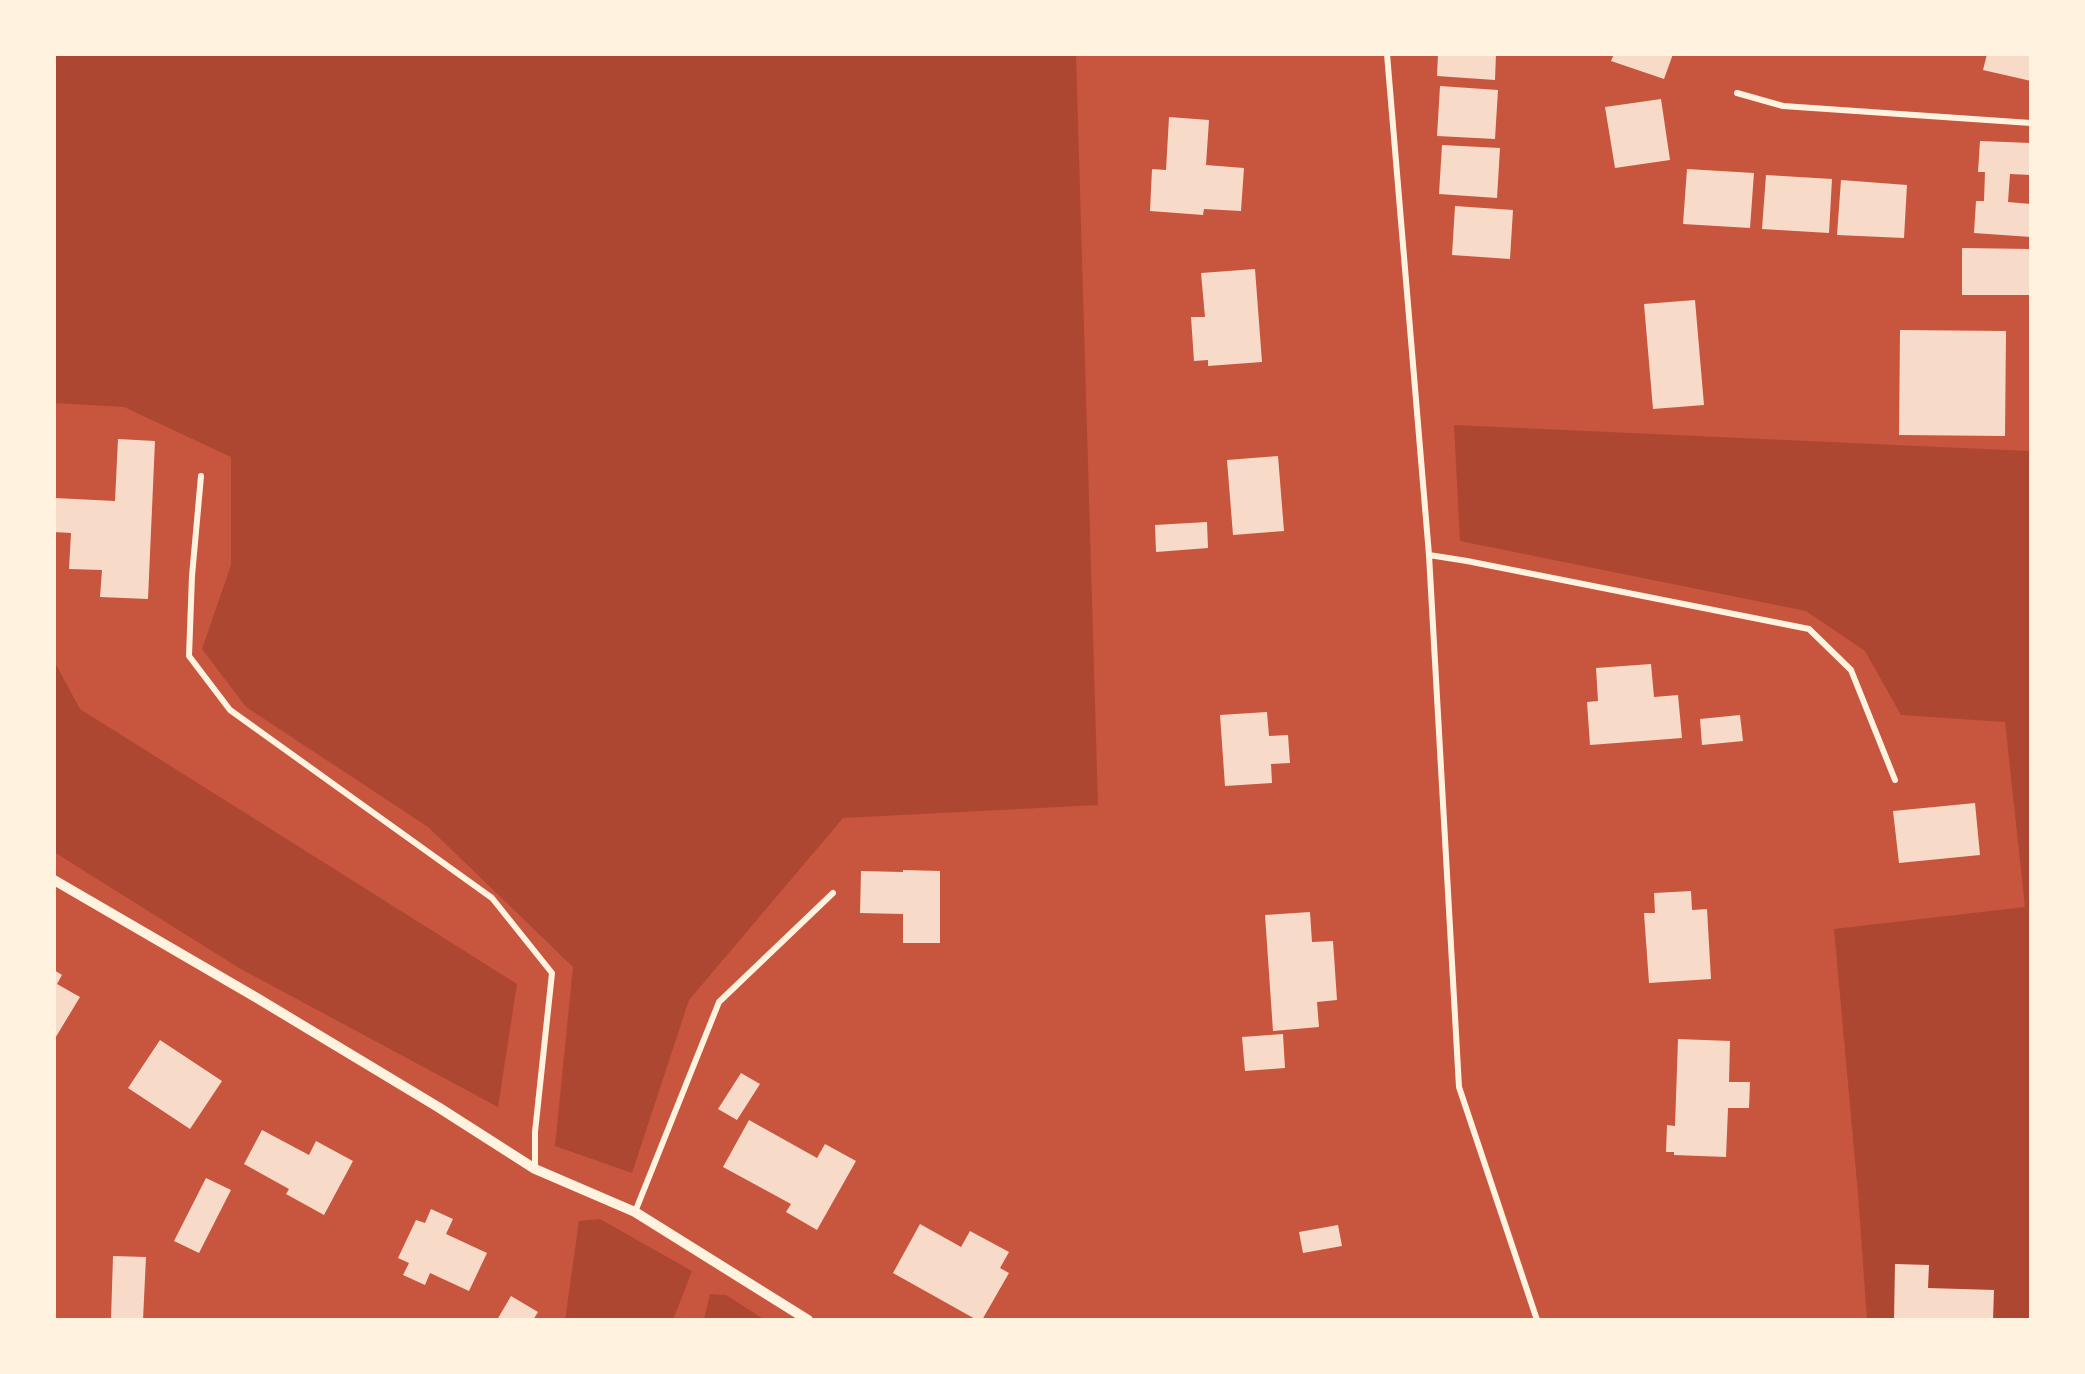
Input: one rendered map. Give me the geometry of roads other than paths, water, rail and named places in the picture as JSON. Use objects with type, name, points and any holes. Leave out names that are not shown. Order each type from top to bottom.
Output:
[{"type":"street","points":[[1387,54],[1429,555],[1459,1087],[1538,1320]]},
{"type":"street","points":[[1737,93],[1783,106],[2031,123]]},
{"type":"street","points":[[201,476],[192,576],[189,656],[230,710],[492,898],[552,973],[535,1132],[535,1169]]},
{"type":"street","points":[[1429,555],[1809,629],[1851,670],[1895,780]]},
{"type":"street","points":[[54,880],[267,1004],[428,1101],[535,1169],[635,1212],[808,1320]]},
{"type":"street","points":[[635,1212],[719,1002],[833,893]]}]
